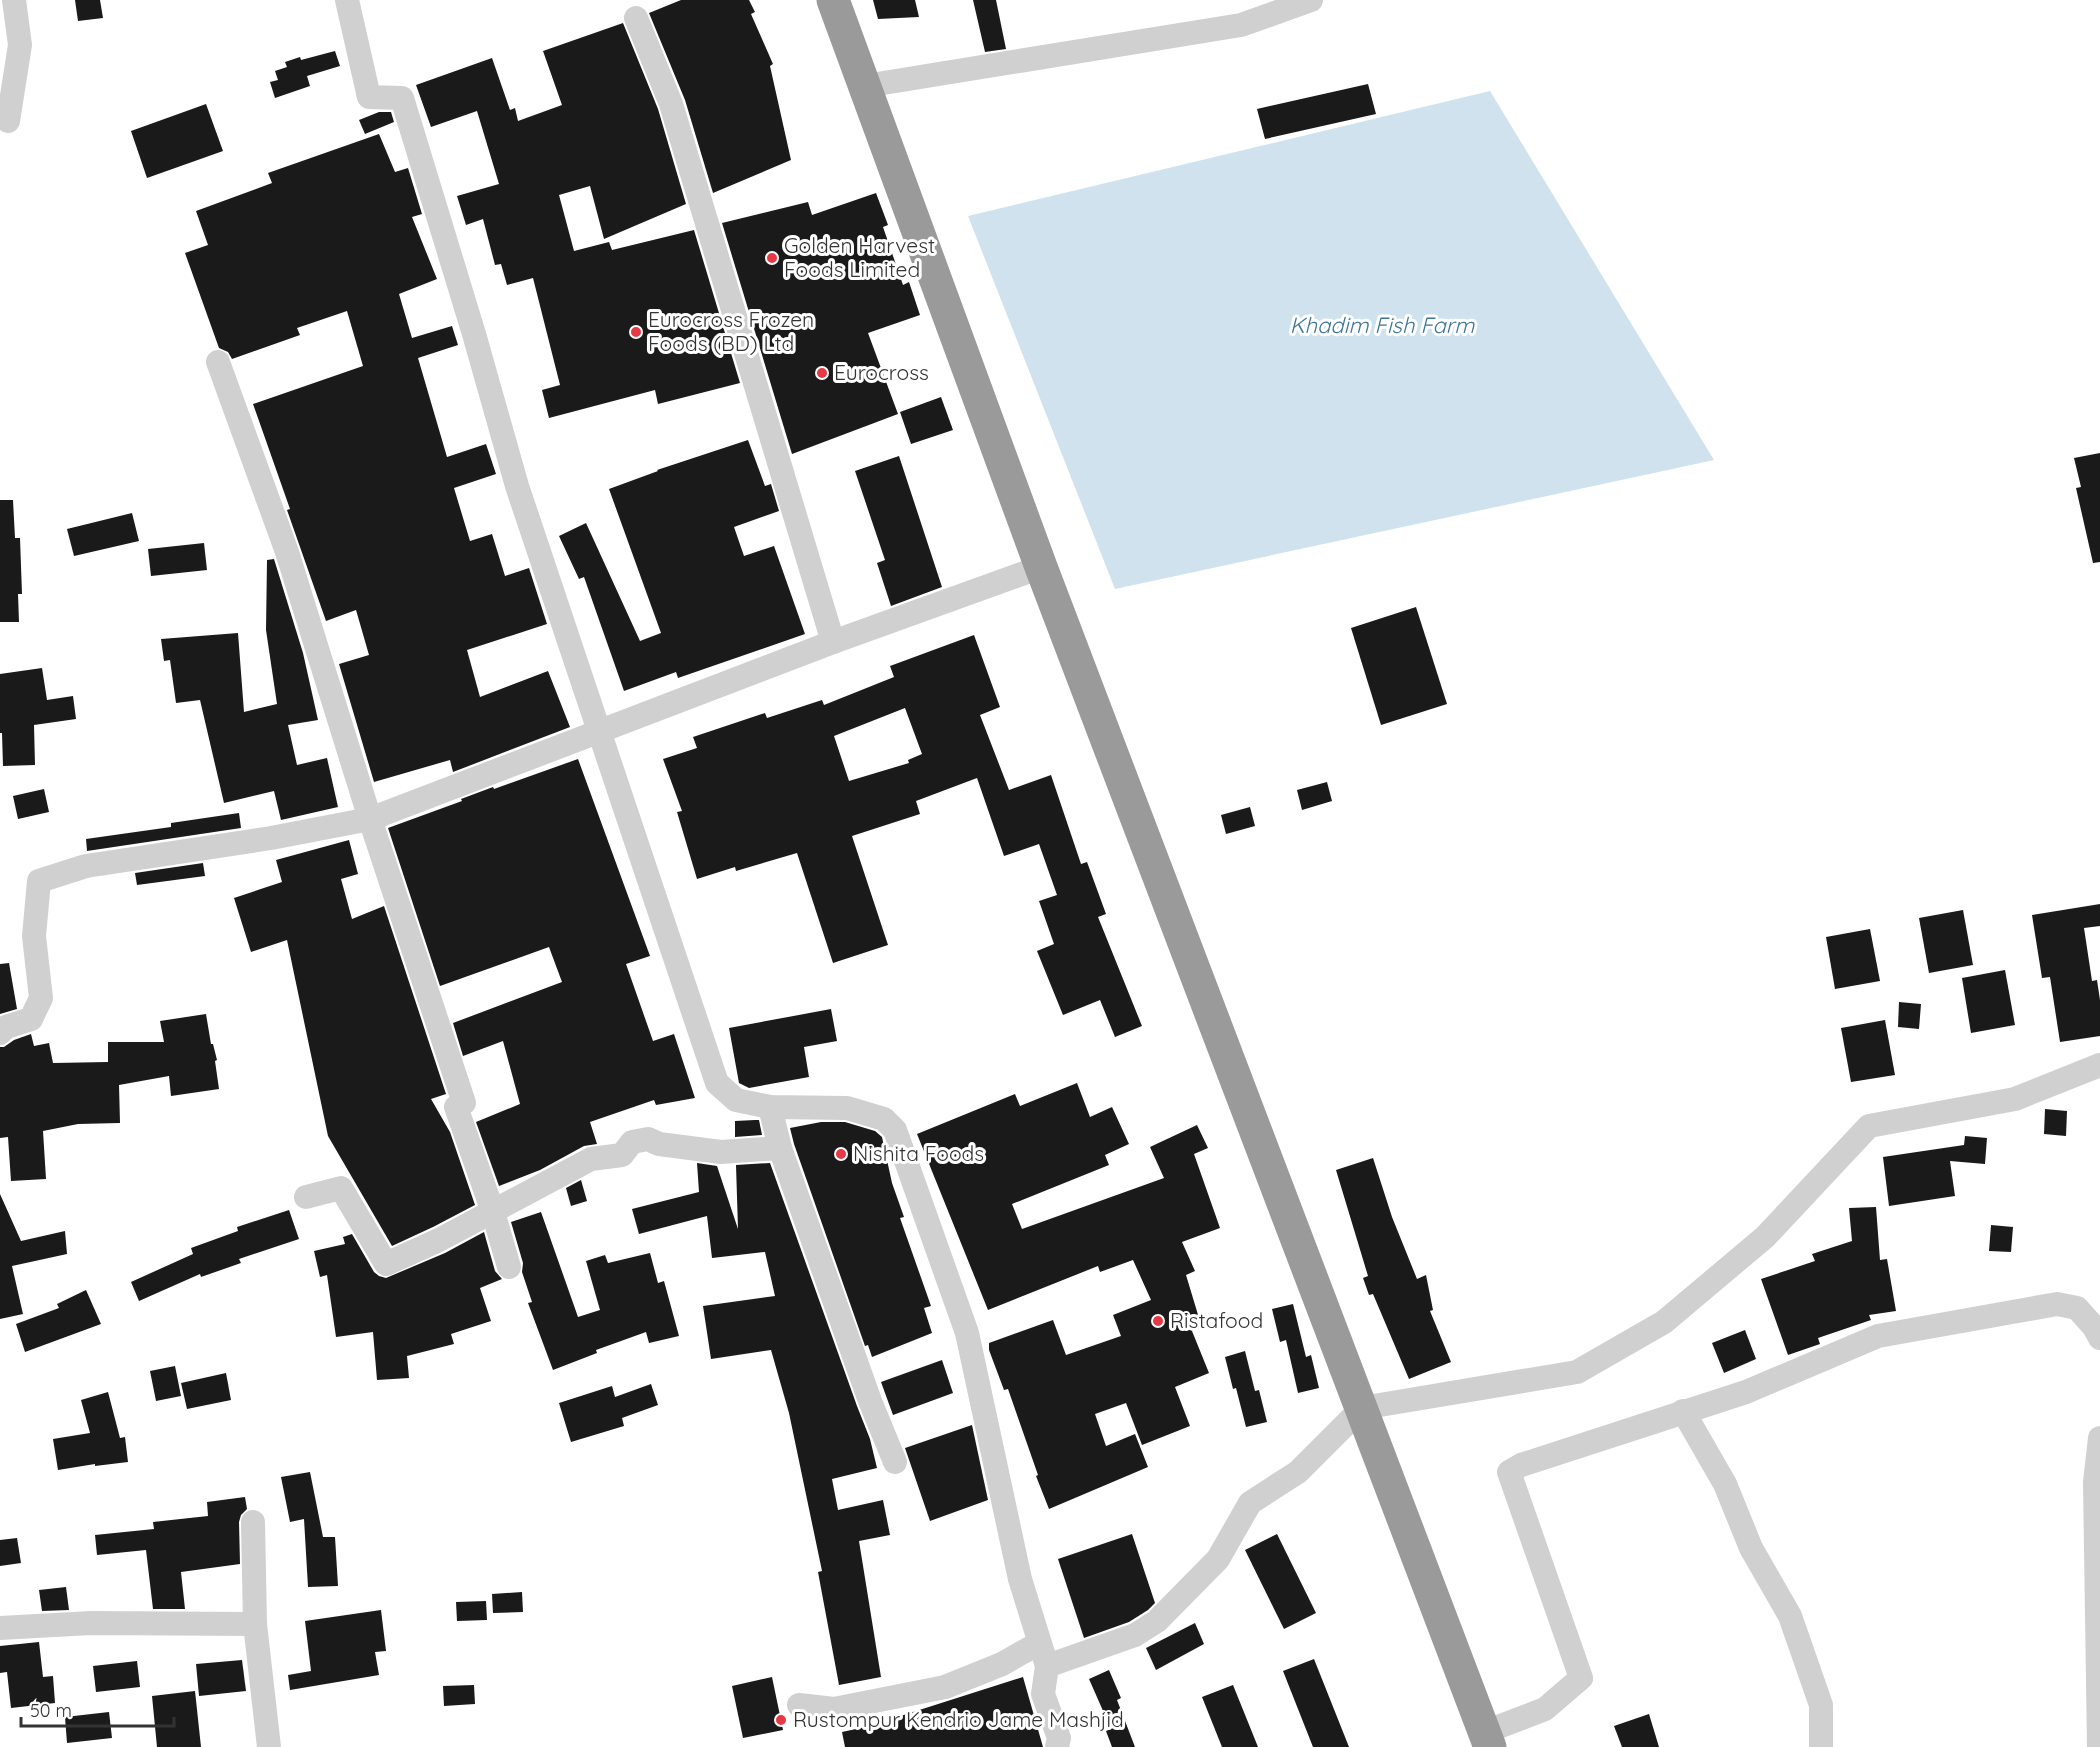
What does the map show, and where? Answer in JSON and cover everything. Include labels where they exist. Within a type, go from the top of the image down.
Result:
[{"type":"highway","points":[[833,0],[1041,567],[1488,1740]]},
{"type":"street","points":[[8,121],[20,45],[14,0]]},
{"type":"street","points":[[347,0],[369,97],[402,98],[474,334],[516,486],[717,1083],[736,1100],[770,1107],[847,1108],[884,1119],[895,1130],[967,1333],[1020,1579],[1047,1666],[1043,1694],[1059,1738],[1057,1747]]},
{"type":"street","points":[[865,86],[1241,25],[1311,0]]},
{"type":"street","points":[[636,18],[671,104],[833,642]]},
{"type":"street","points":[[218,362],[287,552],[370,819],[464,1103],[456,1107],[493,1212],[509,1267]]},
{"type":"street","points":[[0,1033],[6,1028],[31,1020],[41,998],[34,936],[39,881],[86,866],[271,838],[370,819],[833,642],[1041,567]]},
{"type":"street","points":[[1047,1666],[1135,1635],[1156,1620],[1218,1559],[1250,1503],[1299,1472],[1362,1408],[1577,1372],[1664,1322],[1681,1308],[1765,1237],[1869,1126],[2015,1099],[2100,1065]]},
{"type":"street","points":[[770,1107],[780,1148],[866,1390],[895,1462]]},
{"type":"street","points":[[306,1197],[341,1188],[386,1264],[493,1212],[591,1159],[622,1155],[632,1142],[648,1139],[659,1144],[721,1152],[780,1148]]},
{"type":"street","points":[[1488,1740],[1545,1709],[1581,1678],[1509,1472],[1521,1465],[1746,1392],[1878,1336],[2057,1304],[2077,1308],[2097,1332],[2100,1360]]},
{"type":"street","points":[[1683,1411],[1725,1484],[1751,1548],[1790,1616],[1821,1705],[1821,1747]]},
{"type":"street","points":[[2099,1747],[2096,1482],[2100,1438]]},
{"type":"street","points":[[253,1522],[255,1624],[269,1747]]},
{"type":"street","points":[[0,1628],[91,1623],[255,1624]]},
{"type":"street","points":[[799,1705],[834,1709],[945,1687],[1002,1664],[1039,1643]]},
{"type":"water","name":"Khadim Fish Farm","points":[[1490,91],[1714,460],[1115,589],[968,216]]},
{"type":"building","points":[[75,0],[100,0],[103,18],[78,21]]},
{"type":"building","points":[[681,0],[749,0],[755,12],[751,14],[773,64],[770,66],[791,160],[713,193],[685,100],[649,13]]},
{"type":"building","points":[[873,0],[915,0],[919,17],[878,19]]},
{"type":"building","points":[[973,0],[996,0],[1006,49],[985,52]]},
{"type":"building","points":[[623,23],[658,109],[686,204],[604,239],[590,186],[559,195],[574,251],[609,242],[612,250],[694,230],[740,383],[658,404],[655,390],[549,418],[542,390],[560,385],[533,278],[507,285],[501,264],[495,265],[483,219],[466,225],[457,196],[499,184],[477,111],[431,127],[416,85],[492,58],[510,110],[515,108],[518,121],[562,105],[543,51]]},
{"type":"building","points":[[335,51],[340,66],[307,76],[310,86],[275,98],[270,82],[278,80],[275,71],[287,67],[285,62]]},
{"type":"building","points":[[1368,84],[1376,114],[1265,139],[1257,109]]},
{"type":"building","points":[[206,104],[223,151],[147,178],[131,131]]},
{"type":"building","points":[[379,112],[391,112],[394,122],[365,134],[359,120]]},
{"type":"building","points":[[379,134],[395,172],[408,168],[422,214],[412,217],[437,279],[399,294],[412,338],[452,326],[458,345],[418,358],[447,457],[486,444],[496,474],[454,488],[470,541],[492,534],[505,576],[529,568],[547,624],[467,650],[480,697],[548,671],[570,727],[453,772],[450,760],[374,782],[339,664],[369,655],[356,610],[326,621],[253,404],[363,366],[347,311],[297,328],[300,335],[232,359],[228,352],[219,348],[185,253],[208,245],[196,211],[272,183],[268,173]]},
{"type":"building","points":[[876,193],[888,225],[883,227],[903,285],[909,282],[920,315],[868,333],[898,414],[792,454],[722,223],[808,202],[812,215]]},
{"type":"building","points":[[941,397],[953,430],[911,444],[900,412]]},
{"type":"building","points":[[748,440],[765,486],[771,484],[779,511],[734,527],[744,556],[774,546],[805,634],[678,678],[676,672],[624,691],[584,577],[579,579],[559,536],[586,523],[640,641],[661,633],[609,489],[657,470]]},
{"type":"building","points":[[2100,453],[2100,562],[2093,563],[2076,488],[2081,487],[2074,458]]},
{"type":"building","points":[[899,456],[942,587],[891,606],[877,563],[885,560],[855,471]]},
{"type":"building","points":[[0,500],[13,500],[15,538],[20,538],[22,594],[18,594],[19,622],[0,622]]},
{"type":"building","points":[[132,513],[139,541],[74,556],[67,529]]},
{"type":"building","points":[[204,543],[207,570],[151,576],[148,549]]},
{"type":"building","points":[[274,559],[303,653],[318,720],[288,725],[297,765],[327,758],[338,807],[281,820],[274,791],[224,803],[200,700],[176,703],[170,660],[164,661],[161,639],[238,633],[244,712],[277,704],[266,630],[267,560]]},
{"type":"building","points":[[1416,607],[1447,704],[1381,725],[1351,628]]},
{"type":"building","points":[[974,635],[1000,707],[980,715],[1009,790],[1051,775],[1081,864],[1087,862],[1106,914],[1098,917],[1142,1026],[1115,1037],[1100,1000],[1063,1015],[1037,951],[1054,944],[1039,901],[1057,895],[1039,844],[1004,856],[977,778],[916,801],[920,814],[852,836],[888,945],[833,963],[797,853],[736,871],[735,867],[697,879],[677,812],[682,811],[663,759],[697,748],[693,737],[765,713],[767,718],[822,700],[824,705],[894,677],[890,666]],"holes":[[[905,708],[922,754],[908,760],[909,763],[849,781],[834,736]]]},
{"type":"building","points":[[42,668],[47,700],[73,696],[76,719],[34,725],[35,765],[3,766],[2,733],[0,733],[0,674]]},
{"type":"building","points":[[578,759],[650,956],[626,964],[653,1041],[674,1034],[695,1098],[656,1105],[654,1100],[590,1122],[597,1144],[584,1146],[540,1170],[499,1186],[476,1122],[520,1104],[503,1041],[463,1056],[453,1023],[562,982],[549,947],[440,986],[388,828],[493,787],[494,789]]},
{"type":"building","points":[[1327,782],[1332,801],[1302,810],[1297,790]]},
{"type":"building","points":[[44,789],[49,812],[18,819],[13,796]]},
{"type":"building","points":[[1250,807],[1255,826],[1226,834],[1221,815]]},
{"type":"building","points":[[239,813],[241,828],[87,851],[86,839],[171,827],[171,823]]},
{"type":"building","points":[[349,840],[358,874],[341,879],[352,919],[384,906],[446,1094],[431,1099],[450,1132],[475,1205],[392,1246],[328,1136],[287,940],[251,952],[234,898],[282,882],[276,860]]},
{"type":"building","points":[[203,863],[205,876],[137,885],[135,873]]},
{"type":"building","points":[[2100,904],[2100,926],[2084,928],[2092,981],[2097,980],[2100,1000],[2100,1036],[2060,1042],[2050,977],[2042,978],[2032,915]]},
{"type":"building","points":[[1963,910],[1973,965],[1929,973],[1919,918]]},
{"type":"building","points":[[1870,929],[1880,981],[1835,989],[1826,937]]},
{"type":"building","points":[[9,963],[17,1009],[0,1014],[0,964]]},
{"type":"building","points":[[2005,970],[2015,1025],[1971,1033],[1962,978]]},
{"type":"building","points":[[1899,1002],[1921,1004],[1919,1029],[1898,1027]]},
{"type":"building","points":[[831,1009],[837,1041],[804,1047],[809,1077],[749,1088],[739,1083],[729,1028]]},
{"type":"building","points":[[206,1014],[211,1044],[213,1044],[217,1060],[215,1061],[219,1089],[171,1096],[169,1076],[119,1085],[120,1123],[78,1124],[43,1131],[46,1179],[11,1181],[8,1137],[0,1138],[0,1047],[31,1034],[34,1046],[49,1043],[53,1063],[108,1062],[108,1042],[164,1042],[160,1021]]},
{"type":"building","points":[[1885,1020],[1895,1075],[1851,1082],[1841,1028]]},
{"type":"building","points":[[1077,1083],[1090,1117],[1112,1107],[1129,1144],[1105,1155],[1109,1165],[1012,1204],[1022,1229],[1164,1178],[1150,1147],[1197,1125],[1208,1148],[1194,1154],[1220,1228],[1182,1242],[1195,1271],[1186,1275],[1202,1328],[1192,1331],[1209,1373],[1175,1387],[1190,1426],[1142,1445],[1126,1403],[1095,1414],[1106,1446],[1135,1434],[1148,1467],[1049,1509],[1008,1389],[1004,1390],[989,1350],[989,1343],[1053,1320],[1066,1355],[1121,1336],[1113,1315],[1151,1300],[1133,1260],[1100,1272],[1098,1266],[988,1310],[917,1134],[1015,1094],[1020,1106]]},
{"type":"building","points":[[2045,1109],[2067,1111],[2066,1136],[2044,1134]]},
{"type":"building","points":[[759,1120],[762,1135],[735,1137],[735,1121]]},
{"type":"building","points":[[821,1122],[845,1122],[875,1131],[882,1137],[892,1183],[904,1217],[900,1218],[931,1306],[924,1308],[932,1333],[872,1357],[868,1345],[865,1346],[790,1128]]},
{"type":"building","points":[[1965,1136],[1987,1138],[1985,1164],[1950,1161],[1955,1196],[1889,1206],[1883,1157],[1964,1145]]},
{"type":"building","points":[[1373,1158],[1392,1217],[1417,1279],[1426,1275],[1433,1310],[1430,1311],[1451,1362],[1409,1379],[1373,1294],[1369,1295],[1363,1278],[1368,1276],[1336,1170]]},
{"type":"building","points":[[697,1163],[717,1166],[738,1229],[736,1165],[770,1163],[870,1439],[877,1468],[832,1479],[838,1510],[883,1500],[890,1535],[859,1541],[881,1677],[839,1685],[818,1572],[822,1571],[789,1413],[771,1350],[711,1359],[703,1306],[775,1296],[765,1252],[712,1258],[707,1216],[639,1234],[632,1209],[699,1192]]},
{"type":"building","points":[[581,1180],[587,1201],[571,1206],[566,1188]]},
{"type":"building","points":[[0,1194],[21,1241],[65,1231],[67,1254],[12,1266],[23,1314],[0,1319]]},
{"type":"building","points":[[1876,1207],[1880,1260],[1887,1259],[1896,1311],[1869,1315],[1871,1320],[1818,1338],[1820,1344],[1788,1355],[1761,1279],[1815,1261],[1812,1254],[1852,1241],[1849,1208]]},
{"type":"building","points":[[289,1210],[299,1239],[239,1259],[241,1263],[201,1277],[200,1274],[139,1301],[131,1282],[193,1254],[191,1248],[238,1231],[237,1227]]},
{"type":"building","points":[[541,1212],[578,1317],[600,1310],[586,1261],[605,1255],[608,1263],[650,1253],[658,1283],[664,1281],[679,1336],[649,1343],[646,1332],[596,1350],[597,1353],[553,1370],[528,1303],[532,1302],[522,1272],[523,1263],[511,1222]]},
{"type":"building","points":[[1991,1225],[2013,1227],[2011,1252],[1989,1251]]},
{"type":"building","points":[[484,1232],[495,1271],[502,1279],[480,1288],[491,1321],[451,1334],[454,1344],[407,1356],[409,1378],[377,1380],[373,1332],[336,1337],[327,1275],[320,1277],[314,1251],[345,1244],[343,1237],[352,1234],[374,1272],[386,1278],[445,1253]]},
{"type":"building","points":[[86,1290],[101,1324],[25,1352],[16,1324],[59,1308],[57,1304]]},
{"type":"building","points":[[1293,1304],[1306,1357],[1311,1355],[1319,1388],[1298,1393],[1286,1340],[1280,1342],[1272,1309]]},
{"type":"building","points":[[1745,1330],[1756,1359],[1724,1373],[1712,1343]]},
{"type":"building","points":[[1245,1351],[1255,1391],[1259,1390],[1267,1422],[1246,1427],[1225,1357]]},
{"type":"building","points":[[942,1360],[953,1393],[893,1415],[881,1382]]},
{"type":"building","points":[[175,1366],[181,1396],[156,1401],[150,1371]]},
{"type":"building","points":[[226,1373],[231,1400],[187,1409],[181,1383]]},
{"type":"building","points":[[651,1384],[658,1405],[622,1418],[624,1426],[571,1442],[559,1403],[612,1386],[615,1397]]},
{"type":"building","points":[[108,1392],[120,1438],[125,1437],[128,1462],[58,1470],[53,1439],[90,1433],[81,1400]]},
{"type":"building","points":[[972,1425],[988,1500],[930,1521],[905,1448]]},
{"type":"building","points":[[310,1472],[323,1537],[335,1537],[338,1586],[308,1587],[304,1519],[290,1522],[281,1477]]},
{"type":"building","points":[[245,1497],[247,1509],[241,1515],[239,1522],[240,1564],[181,1572],[185,1609],[153,1609],[146,1550],[97,1555],[95,1535],[154,1529],[153,1522],[208,1516],[207,1502]]},
{"type":"building","points":[[1132,1534],[1155,1603],[1129,1622],[1084,1638],[1058,1559]]},
{"type":"building","points":[[1277,1534],[1316,1613],[1284,1629],[1245,1550]]},
{"type":"building","points":[[17,1538],[21,1563],[0,1566],[0,1540]]},
{"type":"building","points":[[66,1587],[69,1610],[42,1611],[39,1590]]},
{"type":"building","points":[[522,1592],[523,1612],[493,1613],[492,1594]]},
{"type":"building","points":[[486,1601],[487,1620],[457,1621],[456,1602]]},
{"type":"building","points":[[381,1610],[386,1651],[375,1652],[379,1675],[290,1690],[288,1675],[311,1671],[305,1621]]},
{"type":"building","points":[[1195,1623],[1204,1644],[1156,1670],[1146,1648]]},
{"type":"building","points":[[39,1642],[43,1677],[53,1676],[55,1703],[11,1708],[7,1672],[0,1673],[0,1646]]},
{"type":"building","points":[[1314,1659],[1349,1747],[1313,1747],[1283,1671]]},
{"type":"building","points":[[242,1660],[246,1691],[199,1696],[196,1664]]},
{"type":"building","points":[[137,1661],[140,1687],[96,1692],[93,1666]]},
{"type":"building","points":[[1109,1670],[1121,1698],[1117,1700],[1135,1747],[1112,1747],[1106,1731],[1111,1729],[1089,1679]]},
{"type":"building","points":[[772,1677],[783,1730],[743,1738],[732,1686]]},
{"type":"building","points":[[1023,1677],[1043,1747],[845,1747],[842,1732],[888,1722],[888,1720]]},
{"type":"building","points":[[474,1685],[475,1704],[444,1706],[443,1686]]},
{"type":"building","points":[[1233,1685],[1258,1747],[1222,1747],[1202,1697]]},
{"type":"building","points":[[195,1691],[201,1747],[157,1747],[152,1696]]},
{"type":"building","points":[[109,1712],[112,1738],[67,1743],[65,1717]]},
{"type":"building","points":[[1649,1714],[1659,1747],[1622,1747],[1614,1726]]},
{"type":"place","name":"Golden Harvest Foods Limited","points":[[772,258]]},
{"type":"place","name":"Eurocross Frozen Foods (BD) Ltd","points":[[636,332]]},
{"type":"place","name":"Eurocross","points":[[822,373]]},
{"type":"place","name":"Nishita Foods","points":[[841,1154]]},
{"type":"place","name":"Ristafood","points":[[1158,1321]]},
{"type":"place","name":"Rustompur Kendrio Jame Mashjid","points":[[781,1720]]}]
